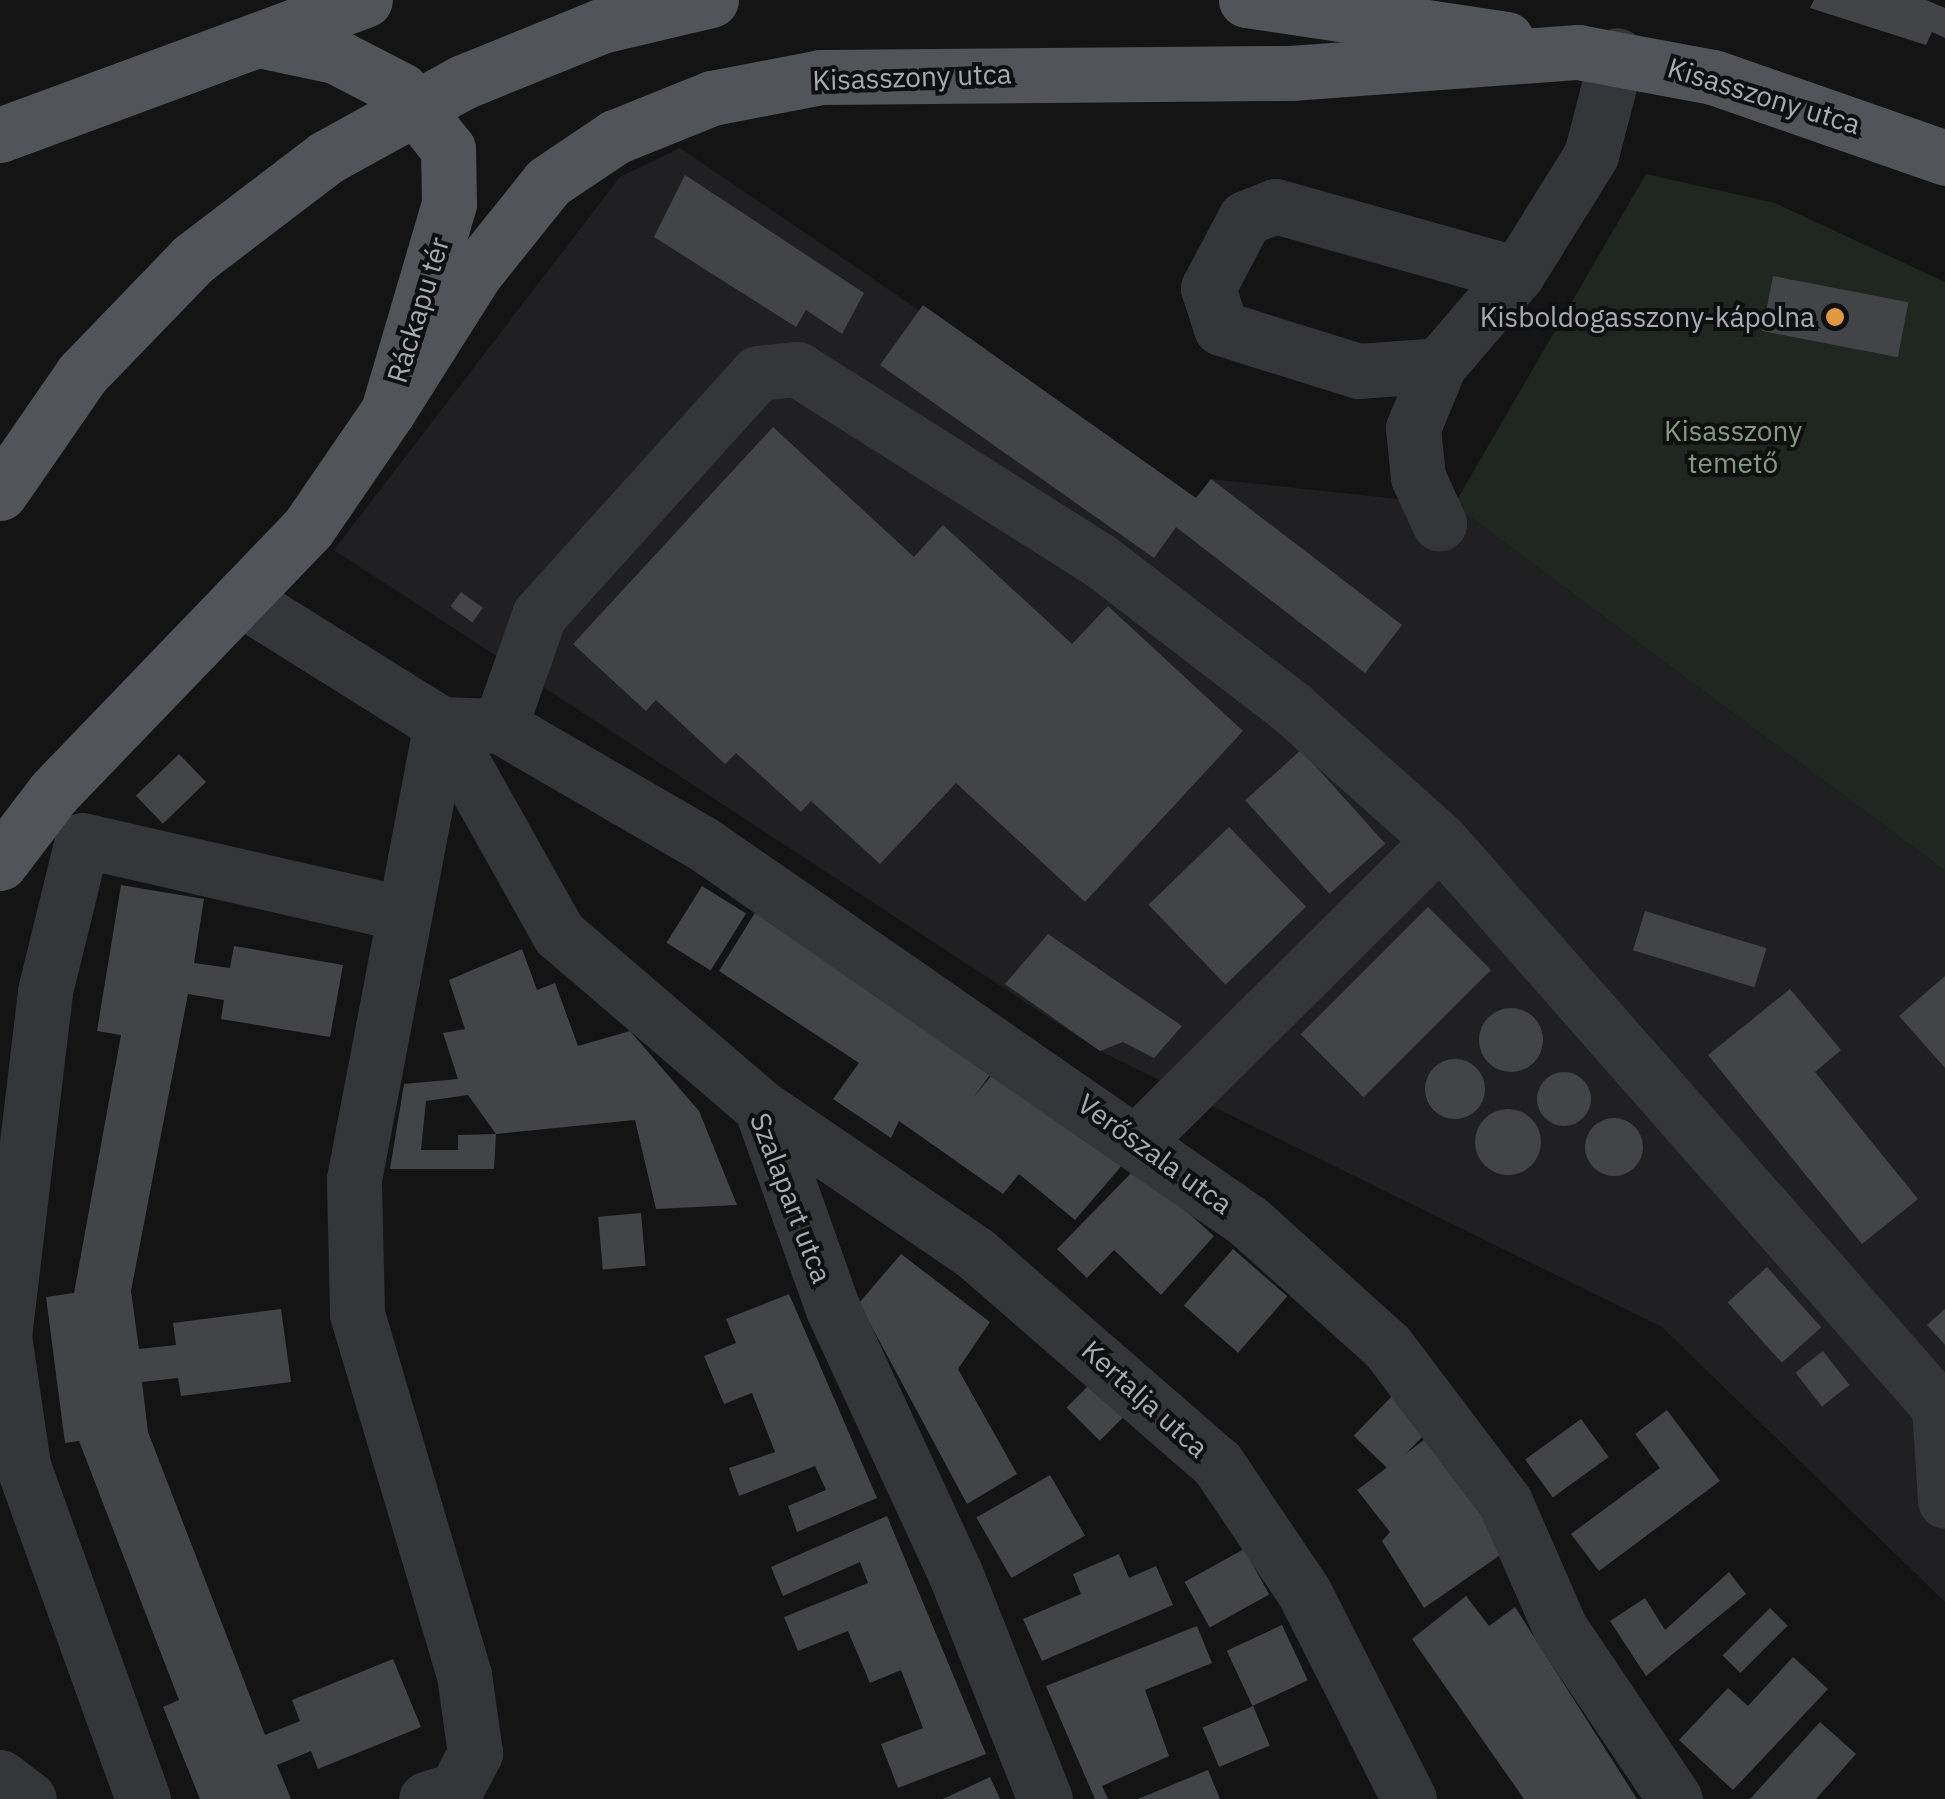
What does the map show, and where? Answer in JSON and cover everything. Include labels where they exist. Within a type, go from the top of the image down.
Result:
[{"type":"main road","points":[[0,135],[365,0]]},
{"type":"main road","points":[[0,493],[82,374],[181,272],[328,157],[463,82],[601,26],[711,0]]},
{"type":"main road","points":[[1246,0],[1362,12],[1598,54]]},
{"type":"main road","name":"Kisasszony utca","points":[[1449,0],[1598,54],[1822,109],[1945,158]]},
{"type":"main road","name":"Ráckapu tér","points":[[0,863],[54,792],[244,602],[388,411],[449,204],[448,149],[401,90],[335,56],[260,40]]},
{"type":"main road","name":"Kisasszony utca","points":[[388,411],[476,272],[548,182],[615,137],[712,98],[822,77],[1291,72],[1598,54]]},
{"type":"main road","points":[[0,801],[54,792]]},
{"type":"street","points":[[1439,523],[1418,477],[1413,428],[1439,365],[1517,274],[1591,155],[1598,54]]},
{"type":"street","points":[[1439,365],[1358,371],[1221,328],[1208,288],[1246,218],[1275,206],[1517,274]]},
{"type":"street","points":[[500,726],[539,615],[758,373],[797,369],[1098,559],[1292,708],[1440,840],[1939,1407],[1945,1501]]},
{"type":"street","name":"Szalapart utca","points":[[244,602],[442,724],[559,934],[760,1107],[833,1310],[955,1573],[1044,1799]]},
{"type":"street","points":[[426,1799],[456,1790],[475,1754],[464,1675],[357,1314],[354,1179],[442,724]]},
{"type":"street","name":"Verőszala utca","points":[[442,724],[500,726],[702,844],[1139,1138],[1387,1346],[1505,1502],[1560,1628],[1674,1799]]},
{"type":"street","points":[[143,1799],[23,1464],[4,1336],[44,992],[82,840],[404,914]]},
{"type":"street","points":[[1139,1138],[1440,840]]},
{"type":"street","name":"Kertalja utca","points":[[760,1107],[975,1254],[1217,1463],[1304,1592],[1409,1799]]},
{"type":"street","points":[[0,1777],[29,1799]]},
{"type":"shaded area","points":[[680,148],[1196,498],[1211,479],[1454,505],[1945,871],[1945,1602],[1662,1327],[1100,1051],[334,550],[620,177]]},
{"type":"green space","name":"Kisasszony temető","points":[[1646,174],[1775,203],[1945,282],[1945,871],[1454,505]]},
{"type":"building","points":[[1814,0],[1926,0],[1945,8],[1945,38],[1932,32],[1926,45],[1810,8]]},
{"type":"building","points":[[685,175],[864,293],[842,334],[806,310],[796,327],[654,237]]},
{"type":"building","name":"Kisboldogasszony-kápolna","points":[[1773,276],[1908,302],[1898,357],[1762,331]]},
{"type":"building","points":[[923,305],[1196,498],[1211,479],[1402,625],[1365,673],[1176,527],[1154,558],[880,365]]},
{"type":"building","points":[[773,427],[914,557],[943,525],[1072,644],[1108,606],[1243,731],[1085,902],[956,783],[880,864],[811,801],[801,812],[736,753],[725,764],[656,700],[646,711],[573,644]]},
{"type":"building","points":[[461,592],[483,608],[472,622],[450,607]]},
{"type":"building","points":[[1301,750],[1385,844],[1330,894],[1245,800]]},
{"type":"building","points":[[179,754],[206,782],[163,824],[136,796]]},
{"type":"building","points":[[1229,827],[1306,907],[1226,985],[1148,905]]},
{"type":"building","points":[[121,885],[204,899],[194,963],[230,968],[234,946],[343,965],[330,1037],[221,1019],[224,1000],[188,994],[131,1291],[139,1349],[176,1345],[173,1323],[281,1309],[291,1382],[181,1396],[178,1378],[142,1382],[148,1432],[265,1735],[300,1721],[292,1700],[393,1659],[421,1727],[318,1769],[311,1751],[277,1765],[291,1799],[200,1799],[163,1707],[179,1700],[79,1441],[65,1443],[46,1297],[74,1293],[121,1035],[97,1031]]},
{"type":"building","points":[[702,886],[746,914],[711,970],[666,943]]},
{"type":"building","points":[[1428,907],[1491,970],[1364,1097],[1301,1034]]},
{"type":"building","points":[[756,911],[995,1068],[973,1098],[1000,1065],[1124,1163],[1075,1220],[1019,1174],[1003,1194],[899,1121],[891,1138],[833,1099],[859,1063],[719,971]]},
{"type":"building","points":[[1645,911],[1766,948],[1754,987],[1633,950]]},
{"type":"building","points":[[1048,934],[1182,1026],[1154,1058],[1123,1042],[1100,1051],[1005,984]]},
{"type":"building","points":[[522,949],[537,990],[555,983],[578,1046],[630,1031],[699,1111],[737,1205],[656,1209],[635,1120],[496,1134],[494,1169],[390,1169],[404,1084],[458,1079],[443,1033],[465,1029],[449,980]],"holes":[[[468,1095],[496,1134],[458,1135],[458,1150],[421,1150],[426,1101]]]},
{"type":"building","points":[[1945,976],[1945,1068],[1899,1016]]},
{"type":"building","points":[[1790,989],[1841,1050],[1815,1072],[1918,1199],[1862,1244],[1708,1055]]},
{"type":"building","points":[[1511,1008],[1533,1018],[1543,1040],[1533,1062],[1511,1072],[1489,1062],[1479,1040],[1489,1018]]},
{"type":"building","points":[[1455,1059],[1476,1068],[1485,1089],[1476,1110],[1455,1119],[1434,1110],[1425,1089],[1434,1068]]},
{"type":"building","points":[[1564,1072],[1583,1080],[1591,1099],[1583,1118],[1564,1126],[1545,1118],[1537,1099],[1545,1080]]},
{"type":"building","points":[[1508,1109],[1532,1118],[1541,1142],[1532,1166],[1508,1175],[1484,1166],[1475,1142],[1484,1118]]},
{"type":"building","points":[[1614,1118],[1635,1126],[1643,1147],[1635,1168],[1614,1176],[1593,1168],[1585,1147],[1593,1126]]},
{"type":"building","points":[[1137,1167],[1214,1236],[1161,1295],[1114,1250],[1087,1278],[1057,1249]]},
{"type":"building","points":[[641,1213],[646,1266],[603,1270],[598,1217]]},
{"type":"building","points":[[1233,1249],[1287,1296],[1238,1353],[1184,1306]]},
{"type":"building","points":[[901,1254],[990,1322],[958,1369],[1017,1474],[967,1504],[859,1303]]},
{"type":"building","points":[[1767,1267],[1821,1327],[1782,1363],[1728,1302]]},
{"type":"building","points":[[789,1294],[877,1498],[797,1532],[788,1506],[826,1490],[815,1466],[739,1496],[729,1468],[775,1452],[752,1393],[724,1404],[704,1356],[736,1343],[726,1319]]},
{"type":"building","points":[[1945,1309],[1945,1345],[1927,1325]]},
{"type":"building","points":[[1823,1351],[1849,1385],[1822,1406],[1795,1373]]},
{"type":"building","points":[[1097,1377],[1130,1410],[1100,1441],[1067,1407]]},
{"type":"building","points":[[1394,1394],[1430,1429],[1390,1470],[1354,1436]]},
{"type":"building","points":[[1667,1410],[1720,1481],[1599,1571],[1571,1534],[1660,1468],[1635,1434]]},
{"type":"building","points":[[1581,1419],[1609,1457],[1553,1498],[1525,1460]]},
{"type":"building","points":[[1432,1434],[1509,1549],[1424,1608],[1382,1541],[1390,1532],[1357,1490]]},
{"type":"building","points":[[1050,1475],[1085,1536],[1011,1578],[976,1518]]},
{"type":"building","points":[[887,1516],[986,1754],[898,1788],[881,1744],[923,1728],[901,1670],[870,1683],[848,1631],[798,1651],[784,1617],[868,1583],[860,1562],[783,1596],[771,1567]]},
{"type":"building","points":[[1244,1549],[1269,1594],[1210,1627],[1185,1582]]},
{"type":"building","points":[[1119,1554],[1129,1578],[1156,1566],[1173,1605],[1042,1661],[1023,1619],[1081,1594],[1073,1574]]},
{"type":"building","points":[[1729,1572],[1746,1594],[1646,1676],[1610,1621],[1645,1598],[1665,1630]]},
{"type":"building","points":[[1466,1596],[1489,1626],[1515,1607],[1637,1799],[1524,1799],[1412,1639]]},
{"type":"building","points":[[1770,1608],[1788,1626],[1740,1673],[1723,1655]]},
{"type":"building","points":[[1282,1625],[1308,1680],[1252,1706],[1227,1651]]},
{"type":"building","points":[[1197,1626],[1212,1663],[1145,1690],[1169,1756],[1102,1786],[1108,1799],[1095,1799],[1046,1686]]},
{"type":"building","points":[[1793,1657],[1828,1689],[1733,1790],[1679,1740],[1728,1688],[1748,1706]]},
{"type":"building","points":[[1253,1706],[1270,1746],[1219,1767],[1202,1727]]},
{"type":"building","points":[[1820,1722],[1856,1754],[1816,1799],[1750,1799]]},
{"type":"building","points":[[1208,1770],[1220,1799],[1138,1799]]},
{"type":"building","points":[[990,1777],[1000,1799],[943,1799]]},
{"type":"place","name":"Kisboldogasszony-kápolna","points":[[1835,317]]}]
